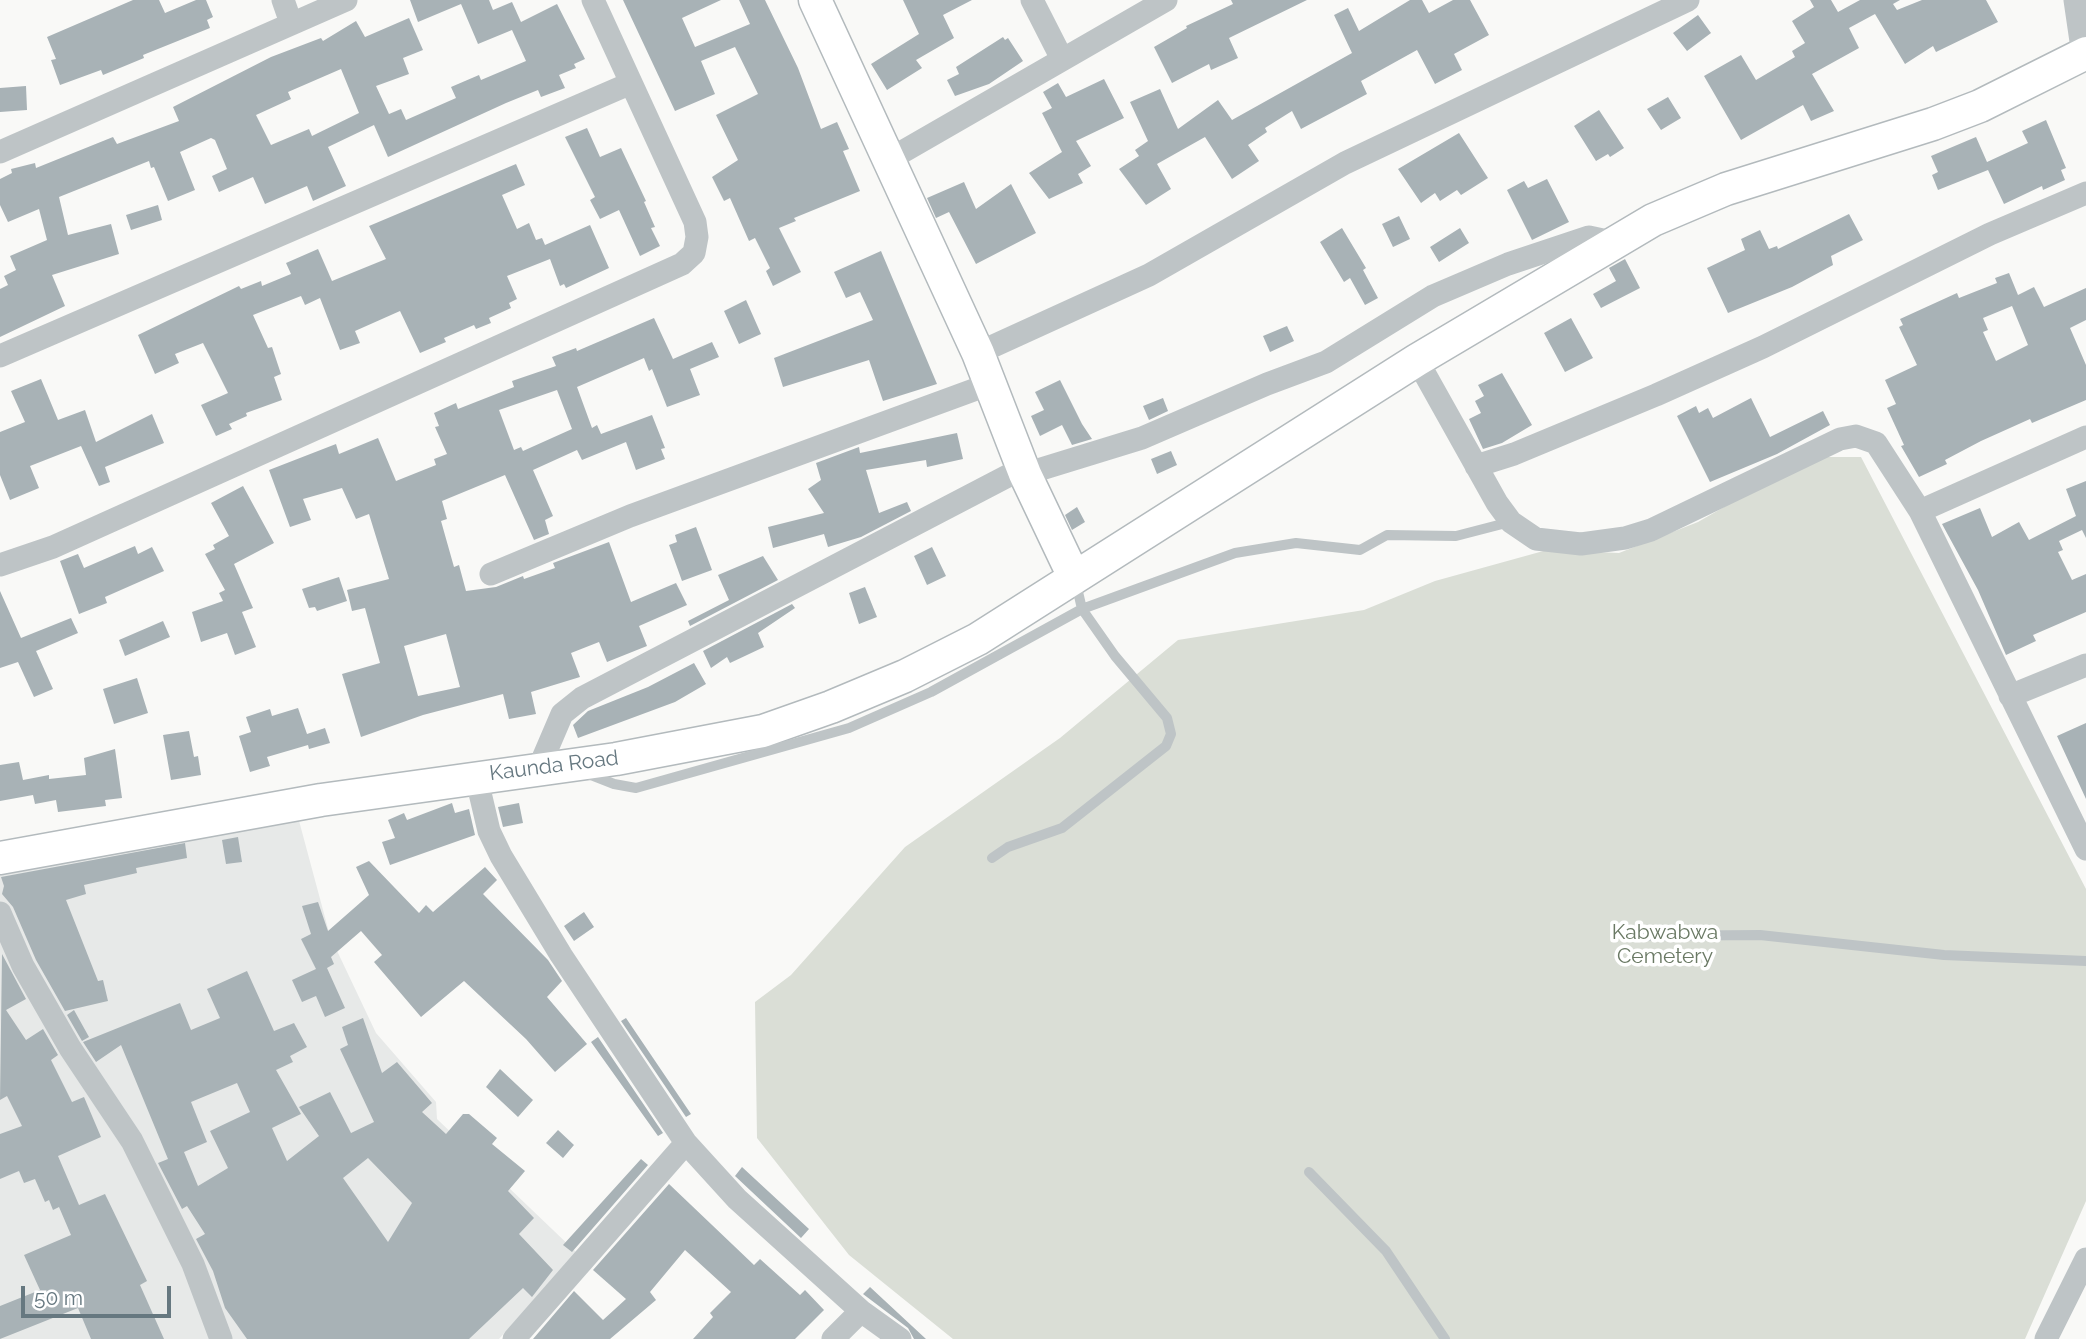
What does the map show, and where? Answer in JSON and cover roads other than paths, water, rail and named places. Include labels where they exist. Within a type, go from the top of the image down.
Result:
[{"type":"street","points":[[283,0],[291,23]]},
{"type":"street","points":[[0,152],[346,0]]},
{"type":"street","points":[[0,565],[53,547],[682,264],[694,253],[697,237],[695,222],[629,84],[593,0]]},
{"type":"street","points":[[815,0],[978,353],[1024,471],[1074,577]]},
{"type":"street","points":[[1032,0],[1062,59]]},
{"type":"street","points":[[890,159],[1166,0]]},
{"type":"street","points":[[978,353],[1149,275],[1345,163],[1688,0]]},
{"type":"street","points":[[2075,0],[2084,54]]},
{"type":"street","name":"Kaunda Road","points":[[0,858],[321,800],[476,776],[570,766],[763,731],[831,707],[905,676],[978,639],[1417,359],[1612,242],[1688,204],[1726,189],[1933,124],[1980,106],[2084,54]]},
{"type":"street","points":[[0,356],[629,84]]},
{"type":"street","points":[[1476,466],[1553,438],[1751,353],[1990,234],[2086,193]]},
{"type":"street","points":[[538,770],[562,714],[582,698],[1024,471],[1142,438],[1267,384],[1326,362],[1433,296],[1508,264],[1589,237],[1612,242]]},
{"type":"street","points":[[1417,359],[1476,466],[1511,522],[1535,539],[1565,544],[1601,543],[1625,538],[1651,530],[1840,439],[1856,436],[1876,443],[1920,511],[2086,849]]},
{"type":"street","points":[[491,574],[630,516],[990,384]]},
{"type":"street","points":[[1920,511],[2086,437]]},
{"type":"street","points":[[2010,696],[2086,665]]},
{"type":"street","points":[[476,776],[489,831],[501,856],[561,955],[687,1143],[717,1181],[861,1311],[900,1339]]},
{"type":"street","points":[[0,913],[23,966],[70,1048],[132,1141],[193,1264],[222,1339]]},
{"type":"street","points":[[514,1339],[687,1143]]},
{"type":"street","points":[[2046,1339],[2086,1259]]},
{"type":"street","points":[[833,1339],[861,1311]]},
{"type":"lane","points":[[570,766],[614,784],[636,788],[849,728],[931,692],[1082,609],[1235,552],[1268,545],[1296,543],[1360,550],[1387,535],[1456,536],[1511,522]]},
{"type":"lane","points":[[992,858],[1008,847],[1062,828],[1166,746],[1171,734],[1167,718],[1115,656],[1082,609],[1074,577]]},
{"type":"lane","points":[[1633,936],[1760,935],[1944,956],[2086,961]]},
{"type":"lane","points":[[1309,1172],[1386,1251],[1445,1339]]},
{"type":"park label","name":"Kabwabwa Cemetery","points":[[1665,945]]}]
